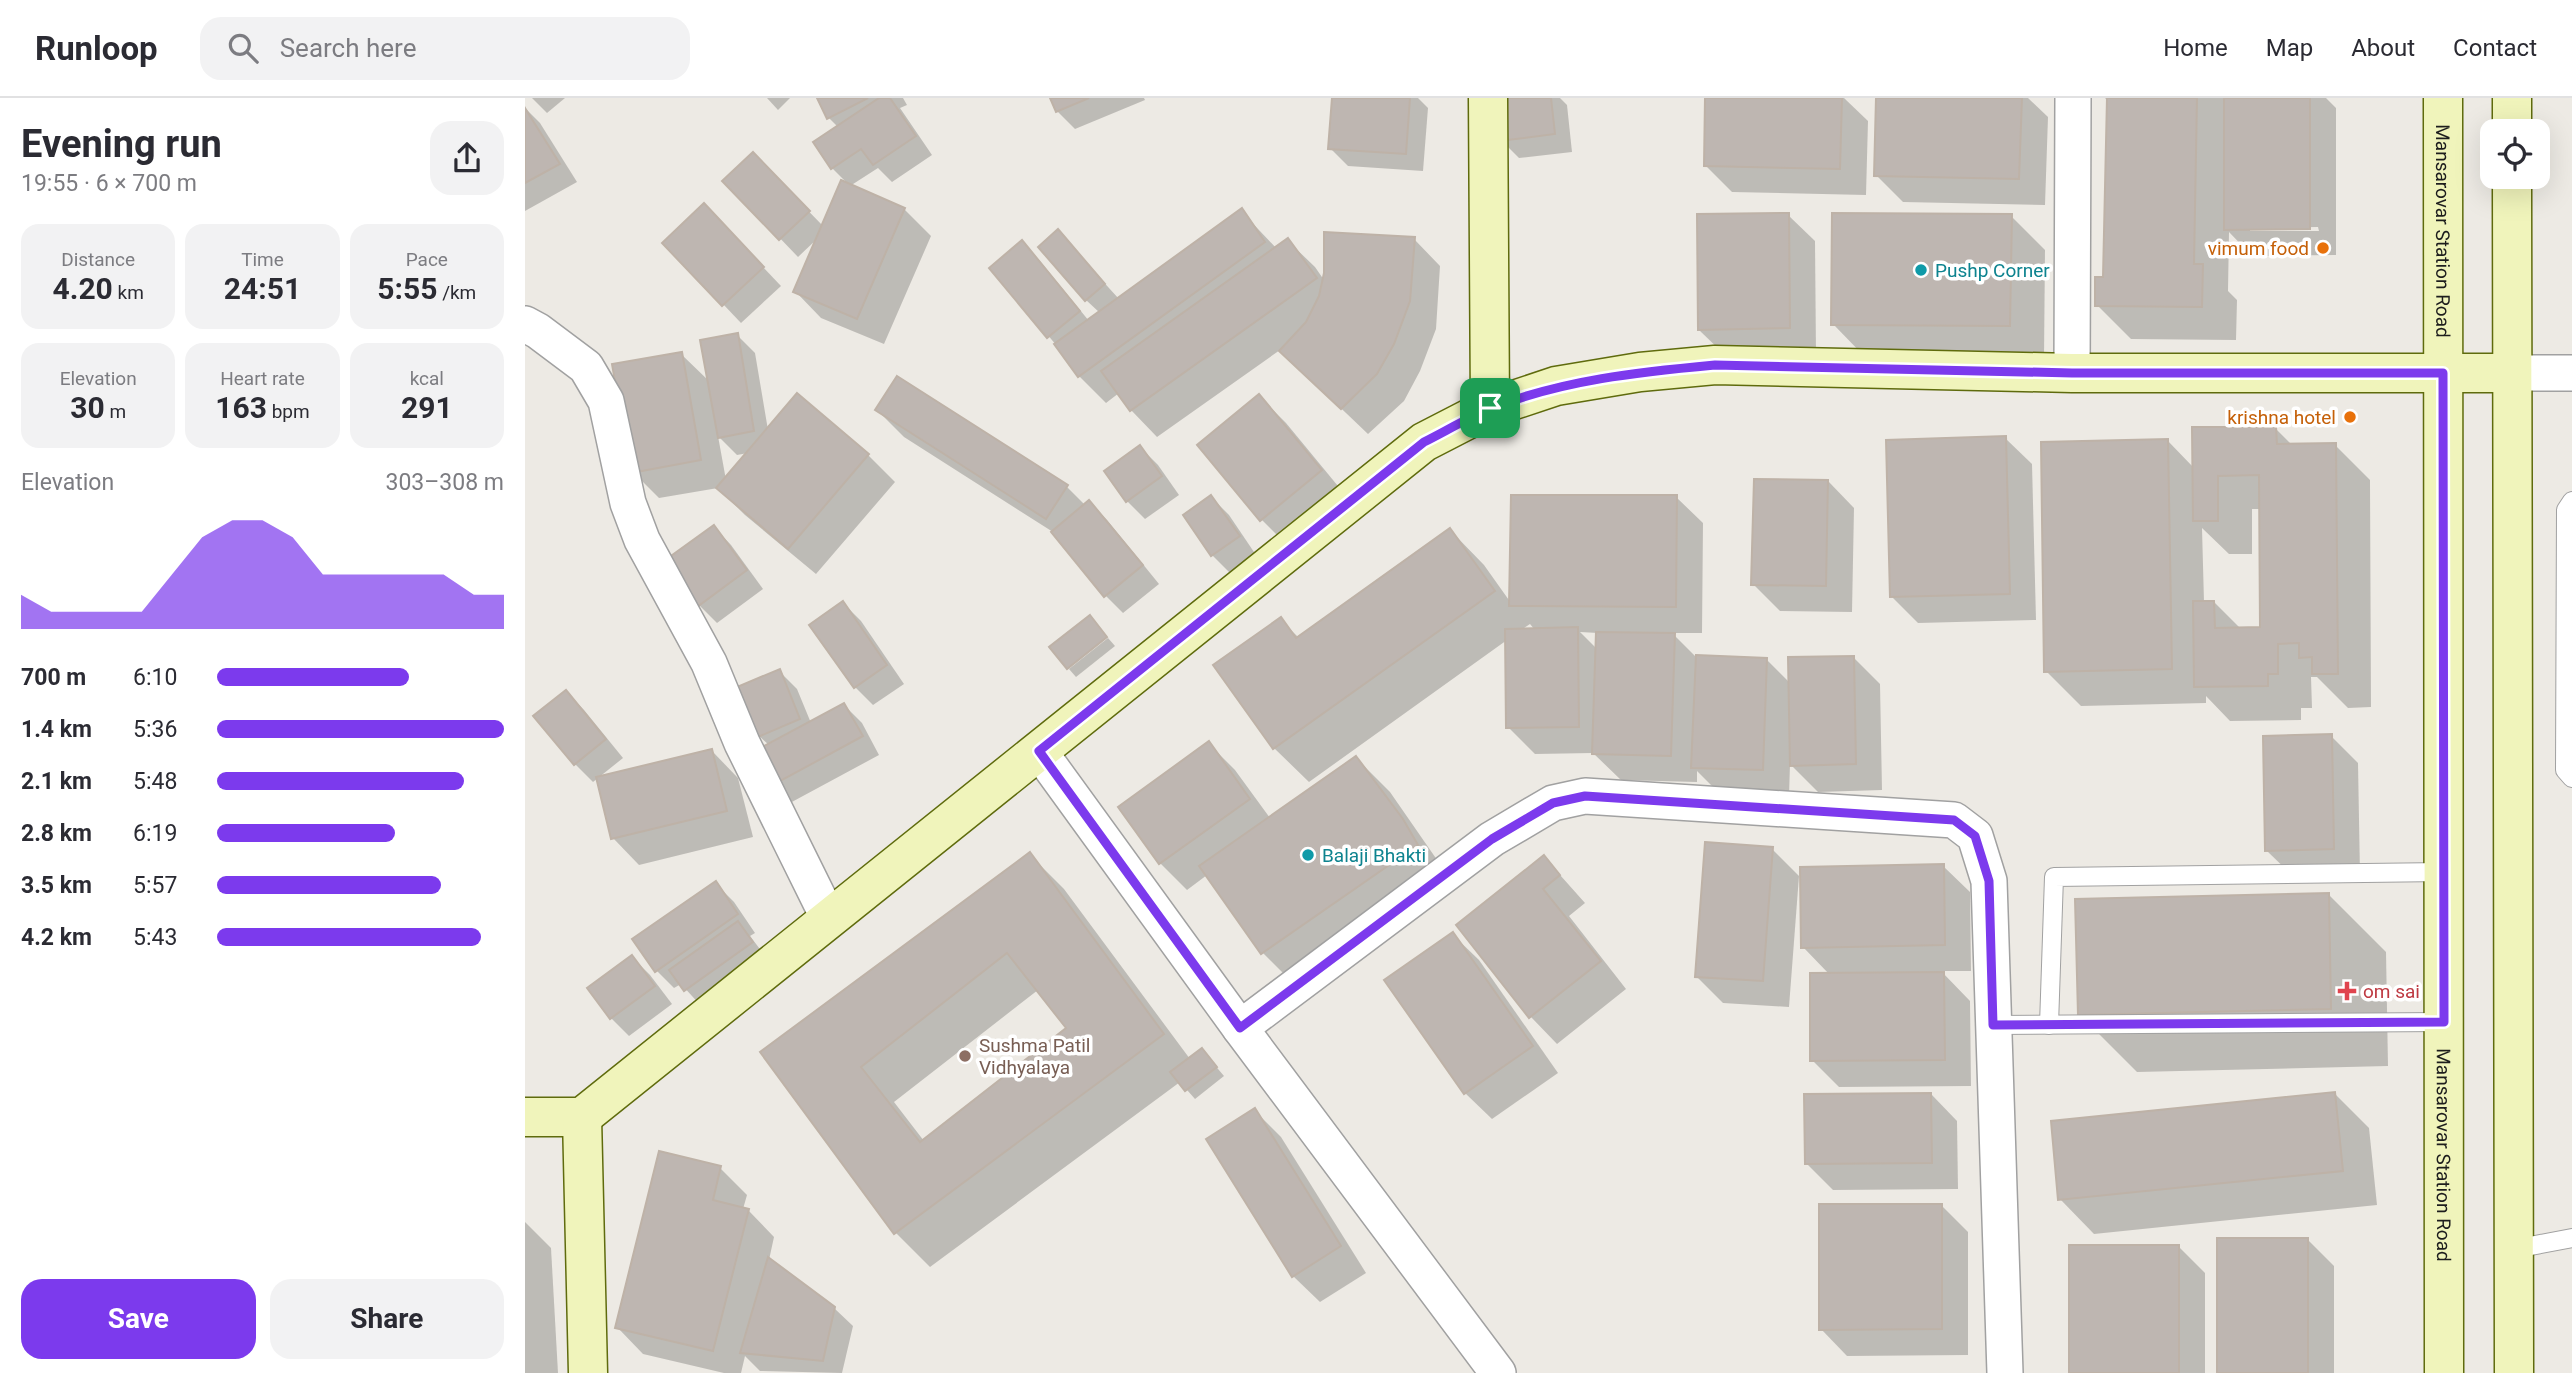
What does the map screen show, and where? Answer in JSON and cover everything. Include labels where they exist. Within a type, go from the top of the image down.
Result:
[{"type":"street","points":[[1487,98],[1490,408]]},
{"type":"street","points":[[2072,373],[2073,98]]},
{"type":"street","name":"Mansarovar Station Road","points":[[2443,98],[2444,1373]]},
{"type":"street","points":[[2512,98],[2512,119]]},
{"type":"street","points":[[2512,189],[2514,1373]]},
{"type":"street","points":[[525,324],[586,367],[606,401],[628,503],[642,540],[709,663],[742,743],[829,919]]},
{"type":"street","points":[[525,1117],[582,1117],[1424,442],[1490,408],[1556,386],[1640,372],[1715,365],[2072,373],[2572,373]]},
{"type":"street","points":[[1039,751],[1240,1028],[1498,1373]]},
{"type":"street","points":[[1240,1028],[1492,839],[1553,803],[1585,796],[1954,820],[1975,836],[1989,881],[2005,1373]]},
{"type":"street","points":[[582,1117],[588,1373]]},
{"type":"lane","points":[[2572,501],[2566,510],[2565,757],[2565,770],[2572,779]]},
{"type":"lane","points":[[2049,1025],[2054,877],[2444,872]]},
{"type":"lane","points":[[1993,1025],[2444,1022]]},
{"type":"lane","points":[[2515,1249],[2572,1238]]},
{"type":"building","points":[[817,98],[868,98],[827,119]]},
{"type":"building","points":[[879,98],[890,98],[916,136],[873,165],[861,149],[831,169],[813,142]]},
{"type":"building","points":[[1050,98],[1089,98],[1056,112]]},
{"type":"building","points":[[1332,98],[1410,98],[1406,154],[1328,149]]},
{"type":"building","points":[[1495,98],[1551,98],[1555,134],[1500,141]]},
{"type":"building","points":[[1705,98],[1842,98],[1840,169],[1704,166]]},
{"type":"building","points":[[1876,98],[2022,98],[2019,179],[1874,176]]},
{"type":"building","points":[[2107,98],[2197,98],[2194,264],[2203,264],[2202,307],[2095,306],[2095,277],[2103,277]]},
{"type":"building","points":[[2224,98],[2310,98],[2310,229],[2224,230]]},
{"type":"building","points":[[525,108],[560,164],[525,183]]},
{"type":"building","points":[[753,152],[810,211],[779,240],[722,181]]},
{"type":"building","points":[[841,180],[905,208],[857,319],[793,292]]},
{"type":"building","points":[[704,203],[764,267],[722,306],[662,243]]},
{"type":"building","points":[[1242,208],[1265,242],[1078,377],[1054,344]]},
{"type":"building","points":[[1789,213],[1790,328],[1698,330],[1697,214]]},
{"type":"building","name":"Pushp Corner","points":[[1832,213],[2012,214],[2010,326],[1831,325]]},
{"type":"building","points":[[1058,229],[1105,284],[1085,301],[1038,247]]},
{"type":"building","points":[[1324,232],[1415,237],[1410,301],[1394,344],[1377,374],[1341,409],[1279,351],[1306,322],[1319,296],[1324,273]]},
{"type":"building","points":[[1288,238],[1317,278],[1130,411],[1101,371]]},
{"type":"building","points":[[1022,240],[1080,311],[1047,338],[989,268]]},
{"type":"building","points":[[738,333],[754,431],[718,438],[700,340]]},
{"type":"building","points":[[682,352],[701,460],[631,473],[612,364]]},
{"type":"building","points":[[897,376],[1068,485],[1046,519],[875,410]]},
{"type":"building","points":[[797,393],[869,454],[788,549],[716,488]]},
{"type":"building","points":[[1259,394],[1322,470],[1260,521],[1197,445]]},
{"type":"building","points":[[2192,427],[2276,427],[2277,444],[2336,443],[2338,674],[2312,674],[2312,657],[2299,658],[2299,643],[2278,644],[2278,674],[2268,674],[2268,686],[2194,687],[2193,601],[2214,601],[2215,628],[2260,627],[2259,475],[2218,476],[2218,521],[2193,521]]},
{"type":"building","points":[[2006,436],[2010,594],[1890,597],[1886,440]]},
{"type":"building","points":[[2168,439],[2172,669],[2044,672],[2041,442]]},
{"type":"building","points":[[1140,445],[1162,476],[1126,502],[1104,471]]},
{"type":"building","points":[[1754,479],[1828,480],[1826,586],[1751,585]]},
{"type":"building","points":[[1211,495],[1240,536],[1211,556],[1183,515]]},
{"type":"building","points":[[1511,495],[1677,495],[1676,607],[1509,606]]},
{"type":"building","points":[[1089,500],[1143,565],[1104,597],[1051,532]]},
{"type":"building","points":[[714,525],[747,570],[697,607],[664,561]]},
{"type":"building","points":[[1450,528],[1495,591],[1273,749],[1213,665],[1281,617],[1296,638]]},
{"type":"building","points":[[843,601],[887,665],[854,688],[809,625]]},
{"type":"building","points":[[1090,615],[1107,637],[1067,669],[1049,647]]},
{"type":"building","points":[[1578,627],[1579,727],[1506,728],[1505,629]]},
{"type":"building","points":[[1596,632],[1675,633],[1671,756],[1592,754]]},
{"type":"building","points":[[1696,655],[1767,658],[1763,770],[1691,768]]},
{"type":"building","points":[[1854,656],[1856,764],[1790,766],[1788,657]]},
{"type":"building","points":[[780,669],[800,719],[758,737],[737,687]]},
{"type":"building","points":[[566,690],[606,739],[574,765],[533,716]]},
{"type":"building","points":[[844,703],[863,736],[771,786],[753,752]]},
{"type":"building","points":[[2332,734],[2334,849],[2265,851],[2263,736]]},
{"type":"building","points":[[1209,741],[1250,799],[1159,864],[1118,807]]},
{"type":"building","points":[[712,749],[727,811],[611,839],[596,777]]},
{"type":"building","name":"Balaji Bhakti","points":[[1356,756],[1403,819],[1418,845],[1261,954],[1199,866]]},
{"type":"building","points":[[1705,842],[1773,847],[1763,981],[1695,977]]},
{"type":"building","points":[[1030,852],[1164,1034],[894,1234],[760,1052]],"holes":[[[1007,953],[1066,1028],[920,1142],[861,1067]]]},
{"type":"building","points":[[1544,855],[1560,875],[1543,889],[1601,961],[1529,1018],[1456,925]]},
{"type":"building","points":[[1944,864],[1945,945],[1801,948],[1800,867]]},
{"type":"building","points":[[716,881],[738,914],[655,972],[632,939]]},
{"type":"building","points":[[2329,893],[2331,1009],[2078,1015],[2075,899]]},
{"type":"building","points":[[738,921],[753,942],[684,991],[669,970]]},
{"type":"building","points":[[1453,932],[1533,1046],[1464,1094],[1384,980]]},
{"type":"building","points":[[632,955],[655,986],[610,1019],[587,988]]},
{"type":"building","points":[[1944,972],[1945,1060],[1810,1061],[1810,973]]},
{"type":"building","points":[[1202,1048],[1217,1067],[1185,1091],[1170,1072]]},
{"type":"building","points":[[2335,1092],[2343,1171],[2058,1200],[2051,1121]]},
{"type":"building","points":[[1931,1093],[1932,1163],[1805,1164],[1804,1094]]},
{"type":"building","points":[[1255,1108],[1341,1246],[1292,1277],[1206,1139]]},
{"type":"building","points":[[659,1151],[721,1166],[713,1200],[749,1209],[713,1351],[615,1328]]},
{"type":"building","points":[[1819,1204],[1942,1204],[1942,1329],[1819,1330]]},
{"type":"building","points":[[2217,1238],[2308,1238],[2308,1373],[2217,1373]]},
{"type":"building","points":[[2069,1245],[2179,1245],[2179,1373],[2069,1373]]},
{"type":"building","points":[[768,1257],[835,1307],[823,1361],[740,1353]]},
{"type":"place","name":"vimum food","points":[[2323,248]]},
{"type":"place","name":"Pushp Corner","points":[[1921,270]]},
{"type":"place","name":"krishna hotel","points":[[2350,417]]},
{"type":"place","name":"Balaji Bhakti","points":[[1308,855]]},
{"type":"place","name":"om sai","points":[[2347,991]]},
{"type":"place","name":"Sushma Patil Vidhyalaya","points":[[965,1056]]},
{"type":"route","points":[[1715,365],[2072,373],[2443,373],[2444,1022],[1993,1025],[1989,881],[1975,836],[1954,820],[1585,796],[1553,803],[1517,822],[1240,1028],[1039,751],[1424,442],[1490,408],[1556,386],[1640,372],[1715,365]]}]
